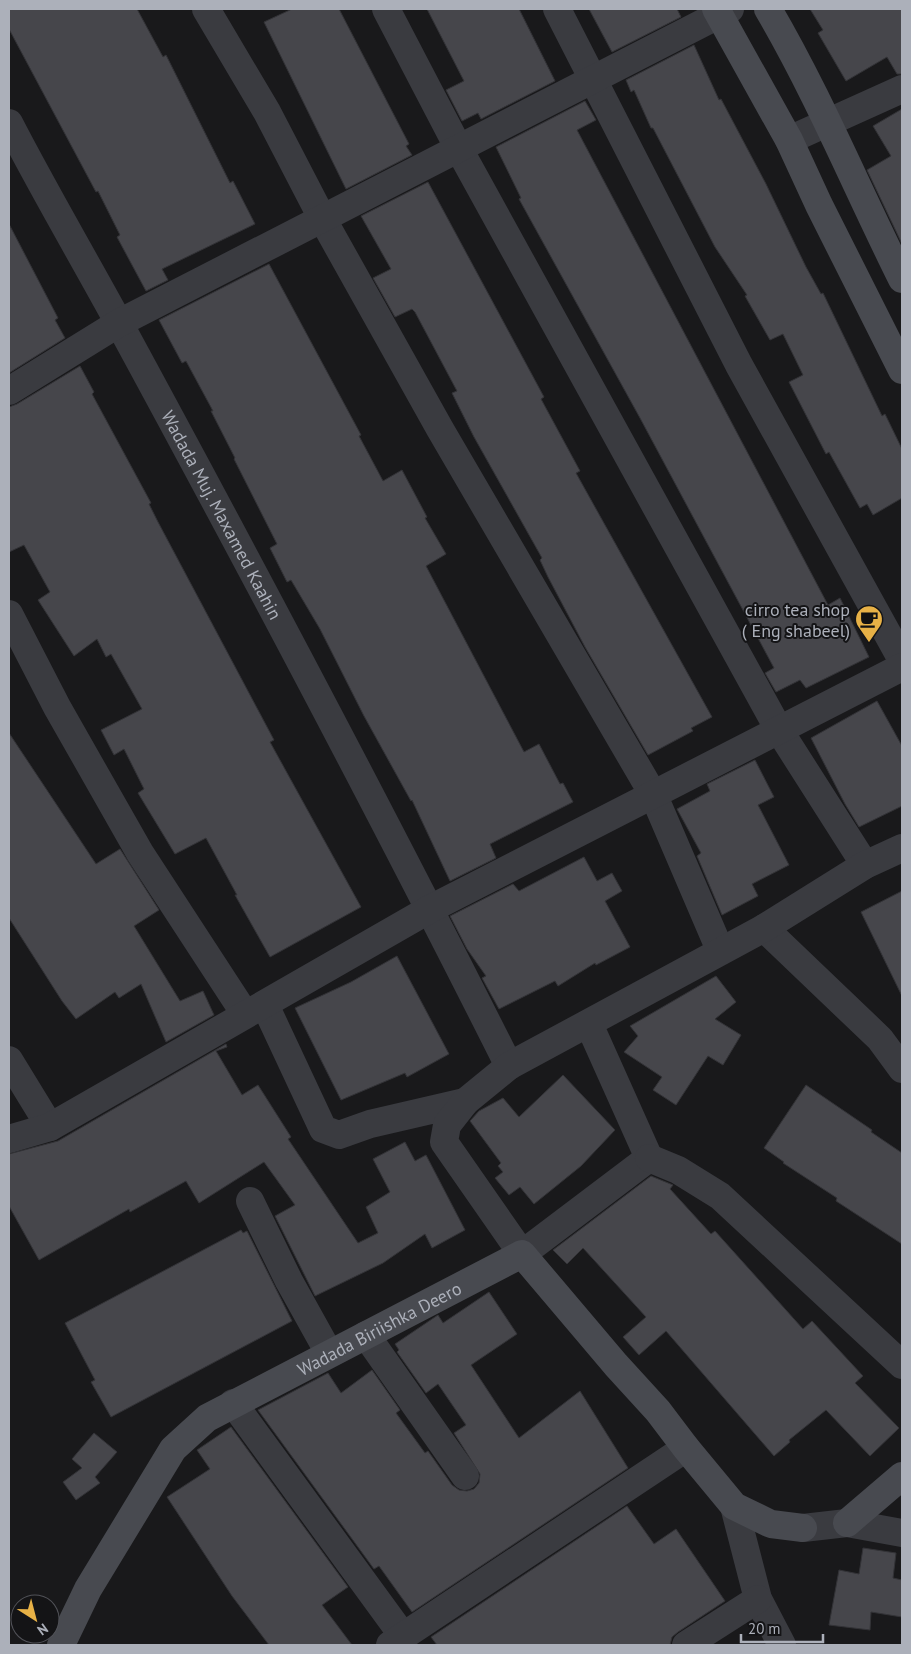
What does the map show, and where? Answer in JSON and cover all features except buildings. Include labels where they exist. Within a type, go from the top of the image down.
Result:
[{"type":"street","points":[[206,9],[267,112],[322,218],[445,438],[654,796],[720,950]]},
{"type":"street","points":[[386,9],[459,149],[779,730],[865,866]]},
{"type":"street","points":[[556,9],[739,365],[902,660]]},
{"type":"street","points":[[768,9],[830,123],[873,221],[902,278]]},
{"type":"street","points":[[9,391],[119,323],[459,149],[722,11],[789,140],[819,205],[900,360]]},
{"type":"street","points":[[789,140],[902,89]]},
{"type":"street","name":"Wadada Muj. Maxamed Kaahin","points":[[9,122],[55,211],[119,323],[430,909],[509,1066]]},
{"type":"street","points":[[9,614],[57,707],[140,853],[255,1009],[323,1129],[339,1135],[370,1124],[465,1102]]},
{"type":"street","points":[[9,1139],[50,1127],[430,909],[654,796],[902,667]]},
{"type":"street","points":[[902,848],[865,866],[764,928],[720,950],[589,1024],[509,1066],[465,1102],[447,1125],[444,1142],[522,1254],[616,1365],[658,1411],[734,1506],[771,1524],[803,1528],[847,1523],[902,1533]]},
{"type":"street","points":[[764,928],[880,1039],[902,1069]]},
{"type":"street","points":[[589,1024],[649,1158],[678,1170],[720,1196],[902,1365]]},
{"type":"street","points":[[9,1060],[50,1127]]},
{"type":"street","name":"Wadada Biriishka Deero","points":[[61,1645],[88,1589],[173,1449],[207,1418],[232,1403],[522,1254],[649,1158]]},
{"type":"street","points":[[250,1201],[289,1281],[330,1353]]},
{"type":"street","points":[[366,1335],[465,1476]]},
{"type":"street","points":[[232,1403],[397,1641],[686,1448]]},
{"type":"street","points":[[847,1523],[902,1476]]},
{"type":"street","points":[[734,1506],[758,1599],[782,1645]]},
{"type":"street","points":[[686,1645],[758,1599]]},
{"type":"place","name":"cirro tea shop ( Eng shabeel)","points":[[869,643]]}]
